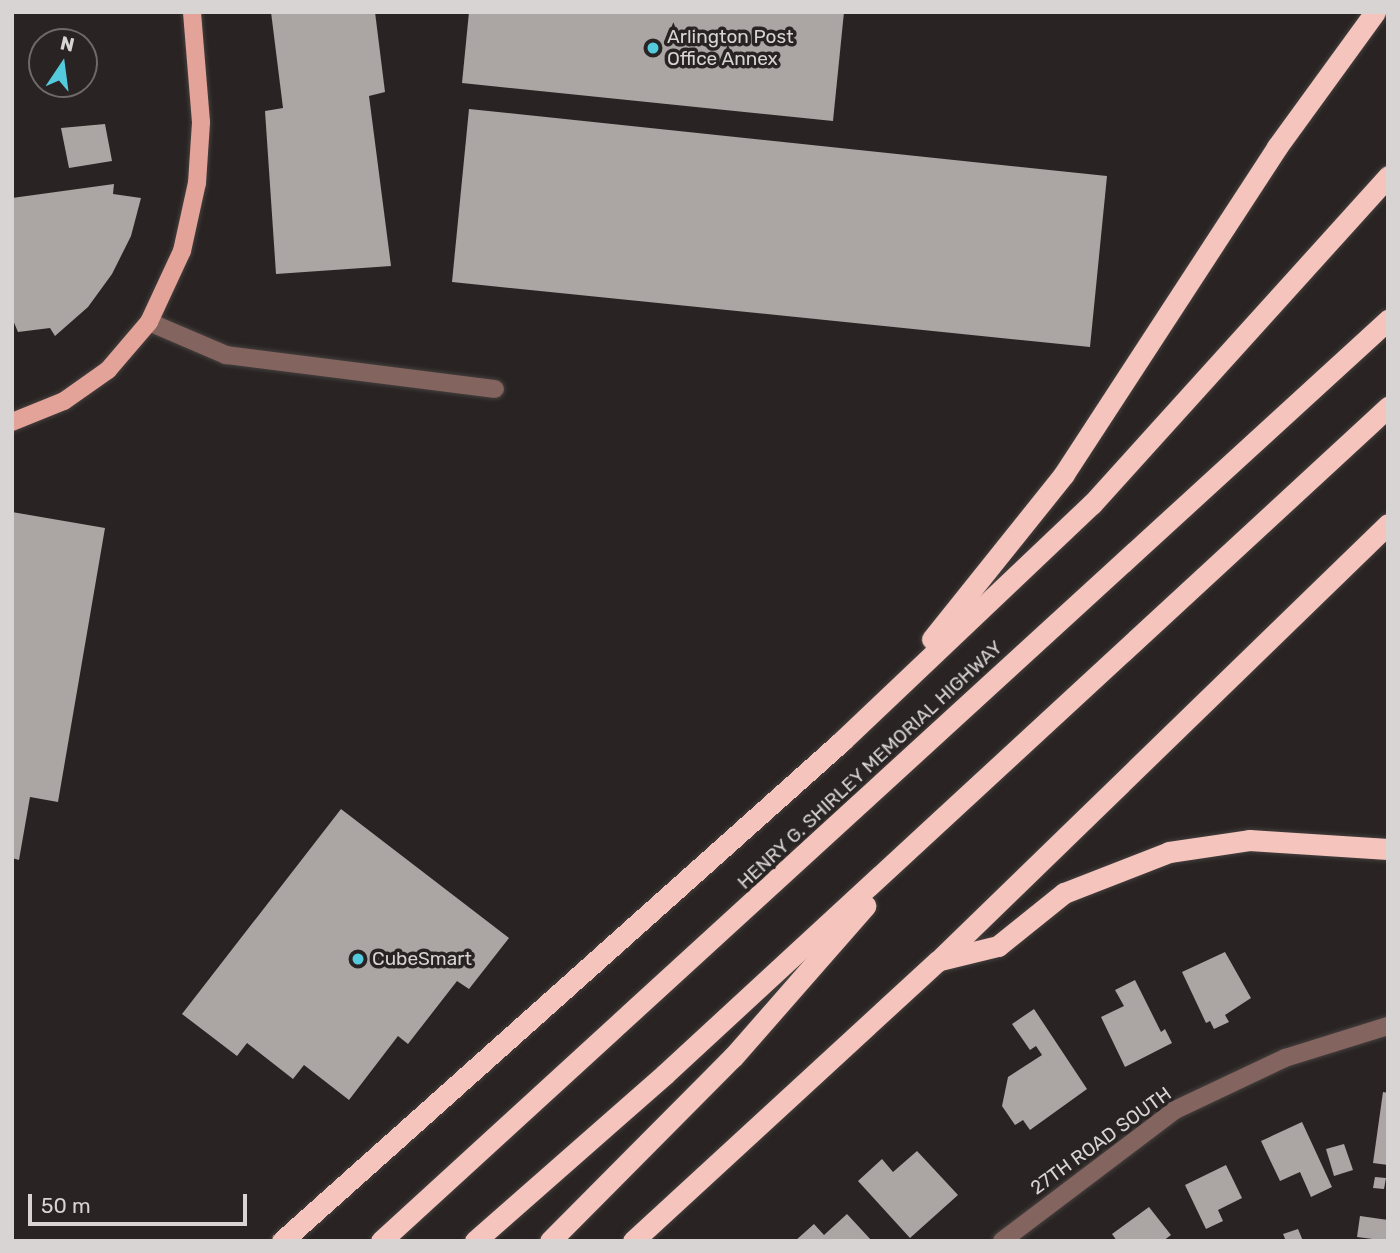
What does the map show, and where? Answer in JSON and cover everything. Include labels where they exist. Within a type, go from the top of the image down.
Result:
[{"type":"highway","points":[[842,741],[976,589],[1063,474],[1277,146],[1375,12]]},
{"type":"highway","points":[[282,1241],[842,741],[1092,504],[1388,176]]},
{"type":"highway","name":"HENRY G. SHIRLEY MEMORIAL HIGHWAY","points":[[382,1241],[1388,320]]},
{"type":"highway","points":[[475,1241],[941,821],[1388,407]]},
{"type":"highway","points":[[634,1241],[938,961],[1388,524]]},
{"type":"highway","points":[[550,1241],[733,1057],[941,821]]},
{"type":"highway","points":[[938,961],[998,946],[1063,892],[1169,852],[1249,840],[1388,849]]},
{"type":"main road","points":[[12,422],[64,401],[108,370],[149,322],[182,251],[197,183],[201,122],[192,12]]},
{"type":"street","points":[[149,322],[226,355],[495,389]]},
{"type":"street","name":"27TH ROAD SOUTH","points":[[1002,1241],[1175,1111],[1285,1058],[1388,1026]]},
{"type":"building","points":[[271,12],[375,12],[385,92],[369,96],[391,266],[276,274],[265,111],[283,108]]},
{"type":"building","name":"Arlington Post Office Annex","points":[[469,12],[844,12],[833,121],[462,83]]},
{"type":"building","points":[[469,109],[1107,176],[1090,347],[452,282]]},
{"type":"building","points":[[105,124],[112,161],[69,168],[61,128]]},
{"type":"building","points":[[114,184],[113,194],[141,198],[131,236],[112,274],[88,307],[55,336],[50,328],[18,332],[12,318],[12,198]]},
{"type":"building","points":[[12,512],[105,528],[58,802],[30,797],[19,860],[12,858]]},
{"type":"building","name":"CubeSmart","points":[[341,809],[509,938],[469,989],[457,981],[408,1044],[398,1036],[349,1100],[304,1065],[293,1079],[247,1043],[237,1056],[182,1014]]},
{"type":"building","points":[[1225,952],[1251,998],[1225,1015],[1229,1022],[1214,1029],[1210,1021],[1206,1023],[1182,972]]},
{"type":"building","points":[[1135,980],[1161,1032],[1165,1029],[1172,1043],[1125,1067],[1101,1017],[1124,1006],[1115,990]]},
{"type":"building","points":[[1034,1009],[1087,1089],[1030,1130],[1023,1120],[1015,1125],[1002,1106],[1008,1077],[1042,1055],[1036,1046],[1030,1050],[1012,1024]]},
{"type":"building","points":[[1383,1092],[1388,1093],[1388,1165],[1373,1163]]},
{"type":"building","points":[[1302,1122],[1332,1187],[1311,1197],[1300,1172],[1280,1181],[1261,1141]]},
{"type":"building","points":[[1344,1144],[1353,1170],[1334,1176],[1326,1149]]},
{"type":"building","points":[[917,1151],[958,1195],[910,1238],[858,1181],[882,1159],[893,1172]]},
{"type":"building","points":[[1226,1165],[1242,1198],[1218,1210],[1223,1221],[1206,1229],[1185,1185]]},
{"type":"building","points":[[1375,1177],[1386,1178],[1384,1189],[1373,1188]]},
{"type":"building","points":[[1149,1207],[1171,1235],[1163,1241],[1117,1241],[1112,1234]]},
{"type":"building","points":[[847,1214],[872,1241],[795,1241],[814,1224],[824,1235]]},
{"type":"building","points":[[1360,1216],[1388,1220],[1388,1241],[1357,1237]]},
{"type":"building","points":[[1298,1229],[1303,1241],[1286,1241],[1283,1234]]},
{"type":"place","name":"Arlington Post Office Annex","points":[[653,48]]},
{"type":"place","name":"CubeSmart","points":[[358,959]]}]
